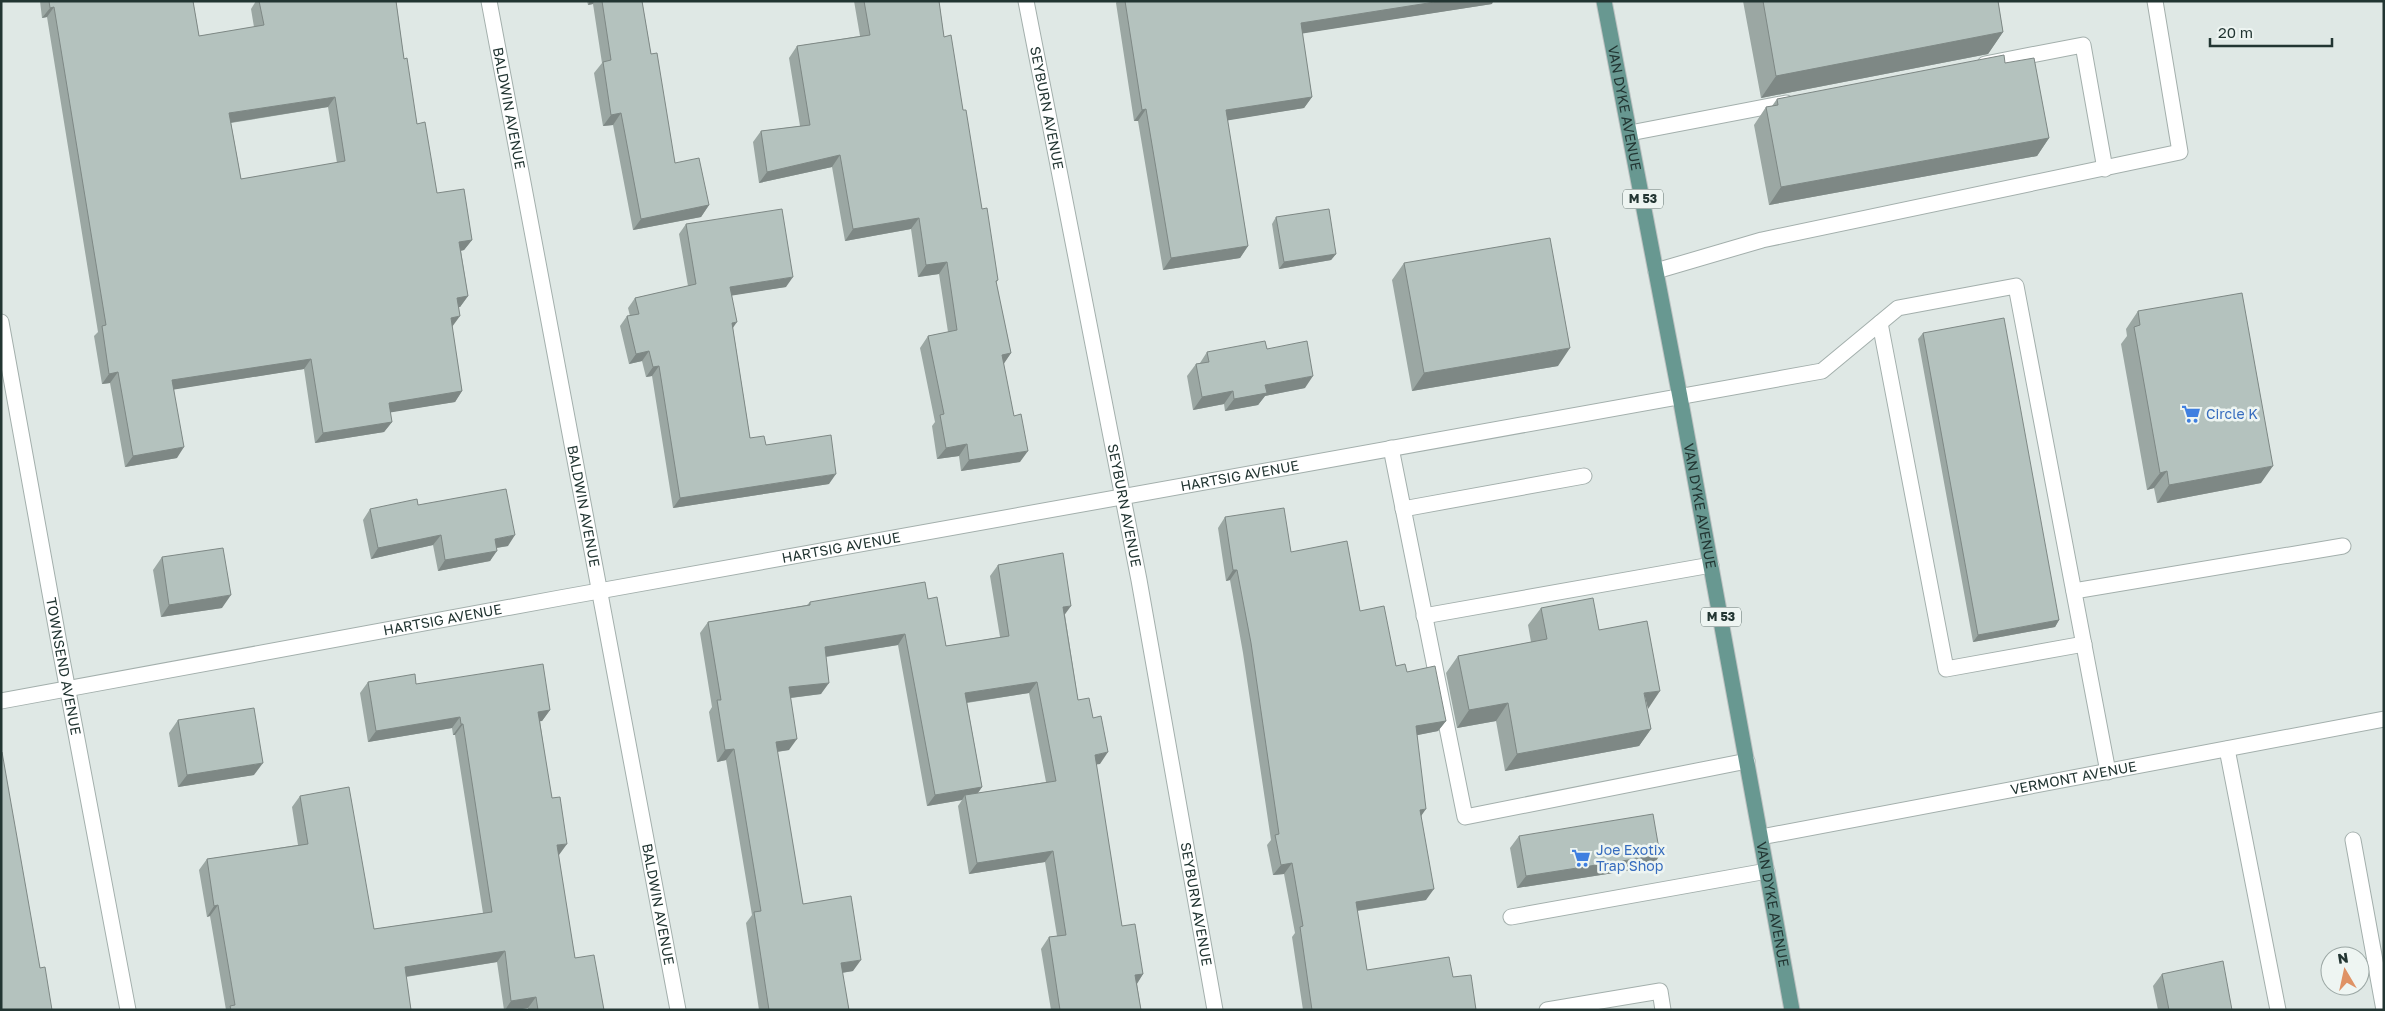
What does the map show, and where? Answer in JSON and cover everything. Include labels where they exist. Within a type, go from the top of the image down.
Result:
[{"type":"main road","name":"VAN DYKE AVENUE","points":[[1604,1],[1680,397],[1792,1010]]},
{"type":"street","name":"BALDWIN AVENUE","points":[[489,1],[678,1010]]},
{"type":"street","name":"SEYBURN AVENUE","points":[[1026,1],[1121,496],[1139,580],[1215,1010]]},
{"type":"street","points":[[1656,271],[1762,240],[2180,152],[2155,1]]},
{"type":"street","points":[[1968,68],[2083,45],[2105,169]]},
{"type":"street","points":[[1630,133],[1805,99]]},
{"type":"street","name":"HARTSIG AVENUE","points":[[1,701],[1121,496],[1822,372],[1898,308],[2016,286],[2074,591]]},
{"type":"street","name":"TOWNSEND AVENUE","points":[[1,322],[67,689],[128,1010]]},
{"type":"street","points":[[1880,323],[1946,669],[2084,644]]},
{"type":"street","points":[[1391,448],[1465,818],[1747,761]]},
{"type":"street","points":[[1403,509],[1584,476]]},
{"type":"street","points":[[2108,772],[2074,591],[2343,546]]},
{"type":"street","points":[[1424,616],[1711,565]]},
{"type":"street","name":"VERMONT AVENUE","points":[[1761,837],[2384,719]]},
{"type":"street","points":[[2227,749],[2278,1010]]},
{"type":"street","points":[[2353,840],[2384,1010]]},
{"type":"street","points":[[1511,917],[1767,871]]},
{"type":"street","points":[[1547,1010],[1660,990],[1664,1010]]},
{"type":"building","points":[[49,1],[193,1],[199,36],[264,25],[259,1],[396,1],[404,59],[407,58],[417,124],[425,122],[437,193],[464,189],[472,240],[459,242],[468,296],[457,298],[460,316],[451,318],[462,391],[389,403],[392,422],[323,433],[311,359],[172,380],[184,447],[133,456],[118,372],[109,374],[102,326],[106,325],[54,7],[50,8]],"holes":[[[335,97],[345,161],[241,179],[229,113]]]},
{"type":"building","points":[[602,1],[642,1],[651,54],[657,53],[675,163],[699,158],[709,205],[641,219],[621,113],[611,115],[603,62],[611,60]]},
{"type":"building","points":[[864,1],[939,1],[944,37],[951,35],[963,110],[966,110],[982,209],[987,208],[998,280],[996,281],[1011,353],[1002,355],[1014,416],[1021,414],[1028,451],[969,460],[967,444],[946,448],[940,415],[944,414],[928,336],[957,330],[947,262],[926,265],[919,218],[853,229],[840,155],[767,172],[761,131],[810,125],[797,46],[870,35]]},
{"type":"building","points":[[1125,1],[1441,1],[1301,23],[1312,97],[1226,110],[1248,246],[1171,258],[1146,109],[1142,110]]},
{"type":"building","points":[[1763,1],[1998,1],[2003,32],[1776,76]]},
{"type":"building","points":[[2004,55],[2005,63],[2034,58],[2049,138],[1781,187],[1766,107],[1778,105],[1777,99]]},
{"type":"building","points":[[782,209],[793,277],[730,287],[737,322],[732,323],[750,438],[764,436],[766,445],[831,435],[836,474],[680,498],[659,366],[653,367],[649,351],[636,354],[627,316],[639,314],[635,298],[696,284],[686,224]]},
{"type":"building","points":[[1329,209],[1336,254],[1284,262],[1276,217]]},
{"type":"building","points":[[1550,238],[1570,348],[1424,373],[1404,263]]},
{"type":"building","name":"Circle K","points":[[2242,293],[2273,466],[2169,485],[2167,471],[2160,473],[2134,327],[2140,325],[2138,311]]},
{"type":"building","points":[[2004,318],[2059,620],[1978,635],[1923,333]]},
{"type":"building","points":[[1265,341],[1267,349],[1307,341],[1313,376],[1265,385],[1267,393],[1234,399],[1233,391],[1202,397],[1196,364],[1209,362],[1207,352]]},
{"type":"building","points":[[506,489],[515,535],[495,539],[497,551],[445,560],[441,535],[378,548],[370,509],[417,499],[418,505]]},
{"type":"building","points":[[1284,508],[1291,552],[1347,541],[1360,611],[1384,606],[1396,666],[1405,664],[1407,672],[1435,666],[1446,721],[1416,726],[1426,809],[1420,810],[1434,889],[1356,902],[1367,970],[1449,957],[1453,977],[1471,975],[1476,1010],[1312,1010],[1300,927],[1303,926],[1292,863],[1281,865],[1275,835],[1279,834],[1251,643],[1237,570],[1233,570],[1225,517]]},
{"type":"building","points":[[223,548],[231,595],[169,605],[162,557]]},
{"type":"building","points":[[1063,553],[1071,606],[1063,607],[1078,700],[1089,698],[1093,718],[1101,716],[1108,752],[1095,755],[1122,926],[1135,924],[1143,974],[1135,975],[1141,1010],[1060,1010],[1049,937],[1066,935],[1053,851],[977,863],[965,795],[1056,781],[1037,682],[965,693],[982,787],[935,795],[905,634],[825,647],[829,683],[789,687],[797,739],[776,742],[803,904],[851,896],[861,960],[841,963],[849,1010],[769,1010],[754,912],[761,911],[734,749],[725,750],[717,700],[721,700],[708,622],[810,605],[810,602],[925,582],[928,599],[937,597],[946,646],[1009,636],[998,565]]},
{"type":"building","points":[[1593,598],[1599,630],[1647,621],[1660,691],[1644,693],[1651,729],[1517,754],[1508,703],[1469,710],[1458,656],[1547,639],[1541,608]]},
{"type":"building","points":[[543,664],[550,710],[538,712],[552,798],[560,797],[567,844],[557,845],[575,958],[594,955],[604,1010],[538,1010],[536,997],[511,1001],[505,951],[405,967],[411,1010],[231,1010],[230,1006],[235,1005],[218,905],[214,906],[207,859],[308,844],[300,796],[349,787],[374,929],[492,912],[463,724],[461,724],[460,717],[376,731],[368,682],[415,674],[416,684]]},
{"type":"building","points":[[254,708],[263,763],[187,775],[178,720]]},
{"type":"building","points":[[2,752],[40,968],[45,967],[52,1010],[1,1010]]},
{"type":"building","name":"Joe Exotix Trap Shop","points":[[1653,814],[1660,855],[1526,876],[1519,836]]},
{"type":"building","points":[[2223,961],[2232,1010],[2169,1010],[2162,974]]},
{"type":"place","name":"Circle K","points":[[2191,414]]},
{"type":"place","name":"Joe Exotix Trap Shop","points":[[1581,858]]}]
